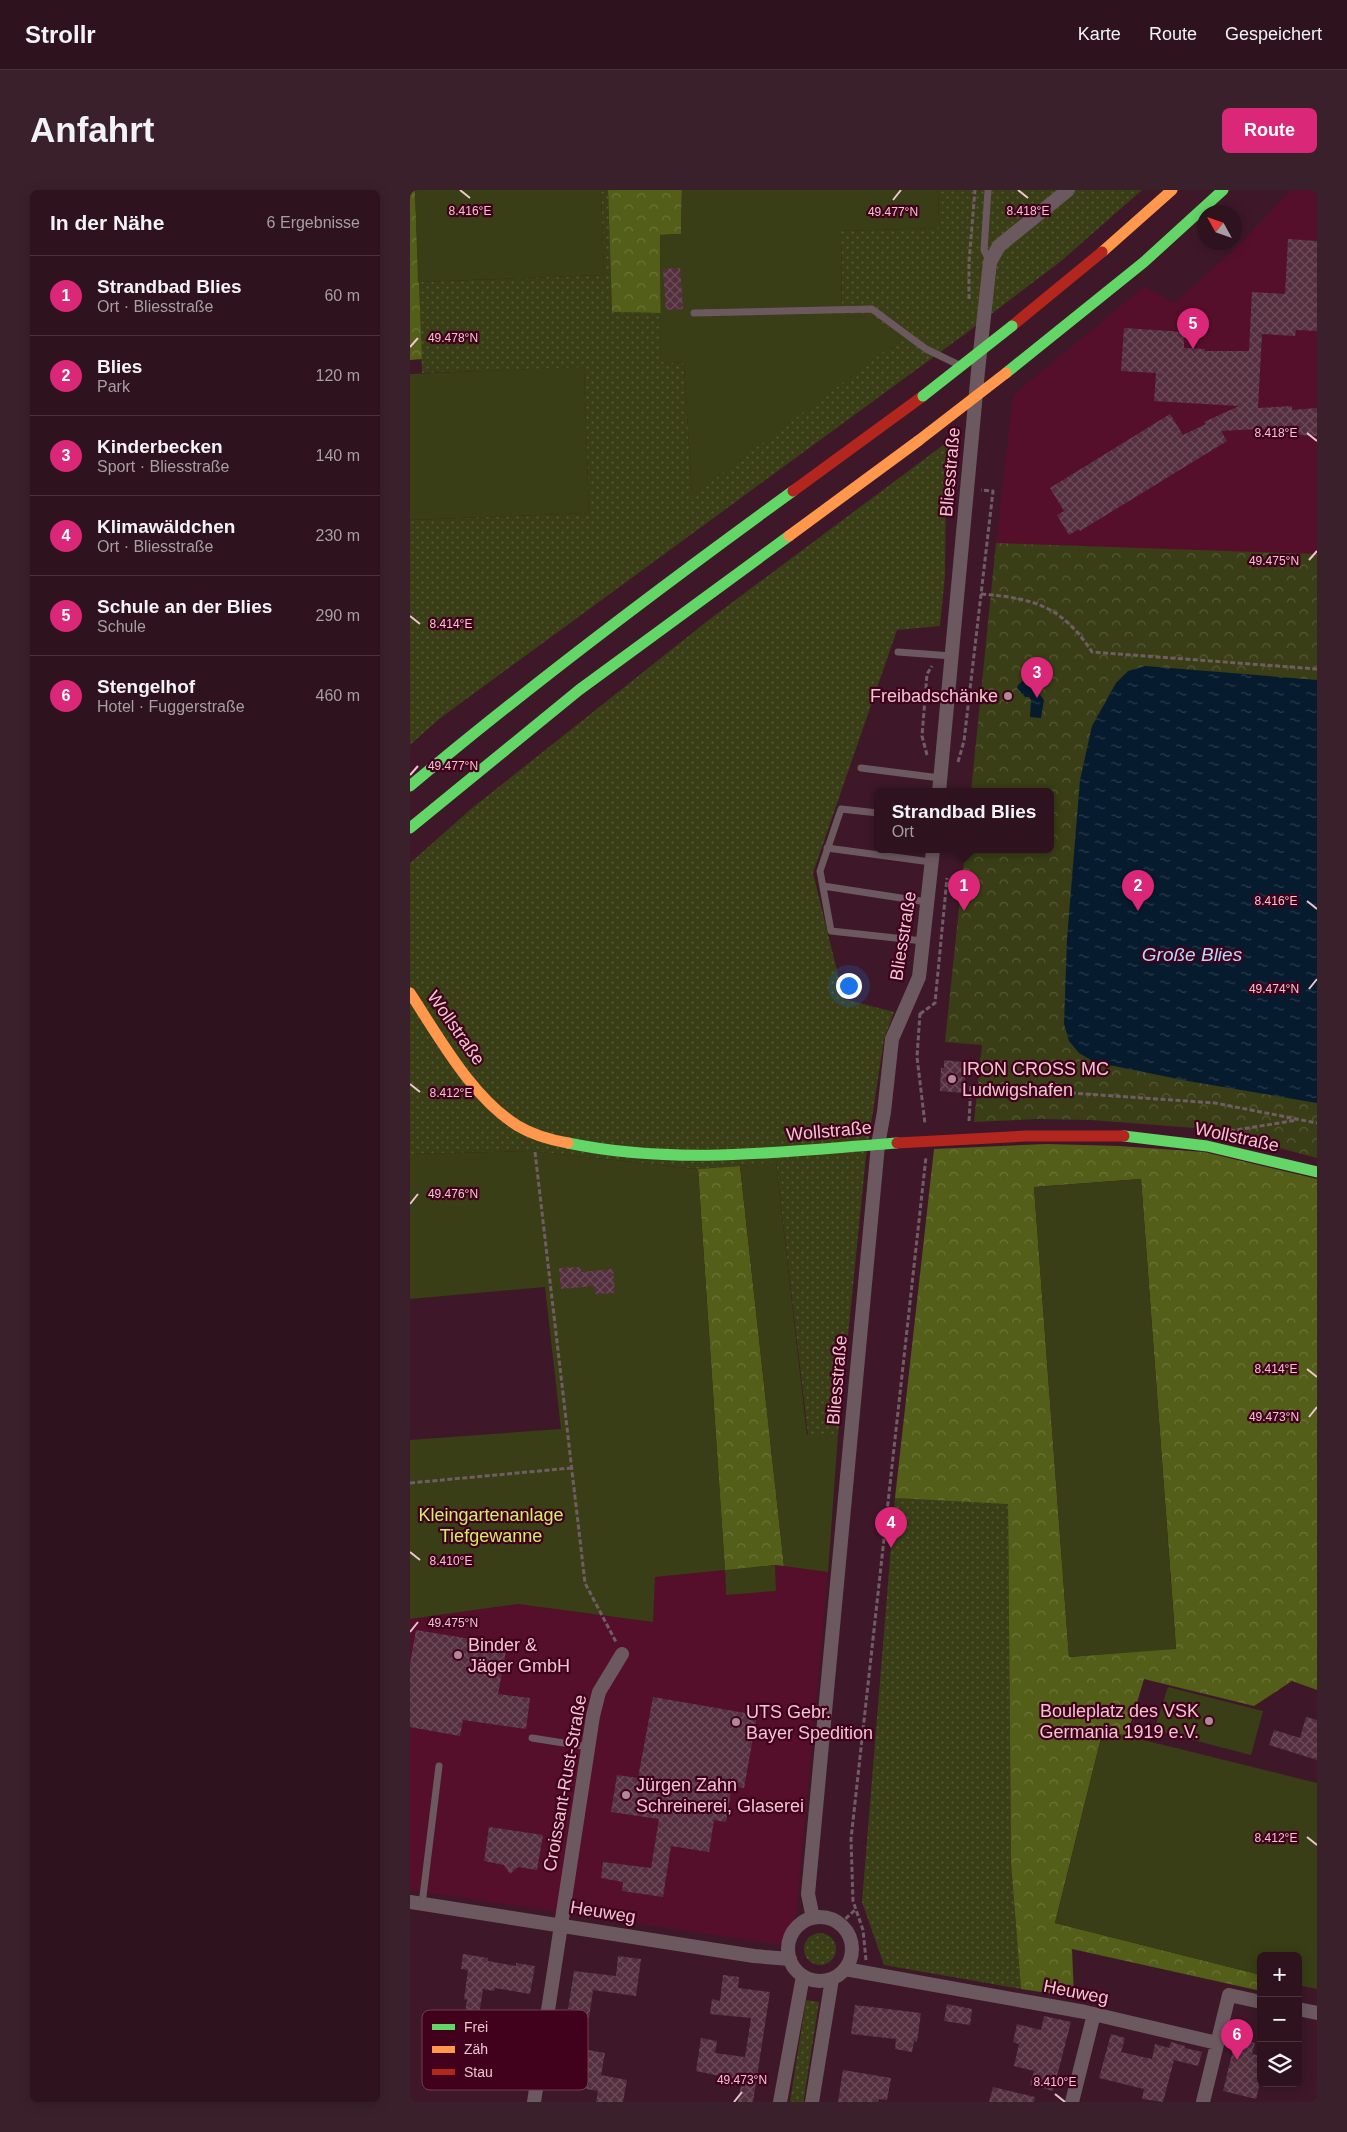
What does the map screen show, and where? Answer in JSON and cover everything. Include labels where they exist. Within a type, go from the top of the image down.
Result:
[{"type":"main road","points":[[410,786],[539,681],[685,570],[923,396],[1012,326],[1123,234],[1172,190]]},
{"type":"main road","points":[[410,828],[579,690],[918,441],[1006,373],[1144,262],[1223,190]]},
{"type":"main road","name":"Wollstraße","points":[[410,993],[476,1087],[495,1110],[515,1125],[540,1137],[626,1154],[683,1157],[741,1156],[927,1141],[1061,1135],[1109,1136],[1208,1146],[1317,1172]]},
{"type":"street","points":[[990,262],[1000,246],[1068,190]]},
{"type":"street","name":"Bliesstraße","points":[[939,788],[990,262]]},
{"type":"street","name":"Bliesstraße","points":[[813,1918],[808,1894],[878,1145],[884,1112],[892,1039],[919,976],[932,856]]},
{"type":"street","name":"Croissant-Rust-Straße","points":[[547,2010],[599,1692],[622,1654]]},
{"type":"street","name":"Heuweg","points":[[416,1903],[560,1924],[754,1956],[790,1959]]},
{"type":"street","points":[[813,1918],[829,1919],[840,1924],[852,1942],[852,1952],[845,1969],[832,1979],[822,1981],[803,1976],[790,1959],[789,1945],[792,1936],[804,1922],[813,1918]]},
{"type":"street","name":"Heuweg","points":[[845,1969],[1094,2014],[1218,2043]]},
{"type":"street","points":[[780,2102],[803,1976]]},
{"type":"street","points":[[812,2102],[832,1979]]},
{"type":"street","points":[[1203,2102],[1229,1995],[1257,2001]]},
{"type":"street","points":[[1302,2010],[1317,2013]]},
{"type":"street","points":[[1072,2102],[1094,2014]]},
{"type":"lane","points":[[988,190],[984,250],[990,262]]},
{"type":"lane","points":[[694,313],[872,309],[926,349],[966,369],[978,371]]},
{"type":"lane","points":[[898,652],[952,656]]},
{"type":"lane","points":[[861,768],[940,778]]},
{"type":"lane","points":[[874,813],[841,809],[827,848],[820,870],[832,931],[924,941]]},
{"type":"lane","points":[[827,848],[874,852]]},
{"type":"lane","points":[[893,853],[932,856]]},
{"type":"lane","points":[[823,886],[928,902]]},
{"type":"lane","points":[[532,1738],[589,1747]]},
{"type":"lane","points":[[416,1903],[439,1766]]},
{"type":"path","points":[[969,262],[975,190]]},
{"type":"path","points":[[958,764],[964,741],[993,491]]},
{"type":"path","points":[[981,594],[1014,596],[1043,606],[1073,626],[1092,652],[1317,669]]},
{"type":"path","points":[[920,1014],[935,1003],[948,868]]},
{"type":"path","points":[[968,1139],[970,1086],[1215,1103],[1317,1123]]},
{"type":"path","points":[[1208,1146],[1210,1133],[1240,1130],[1300,1119]]},
{"type":"path","points":[[540,1137],[535,1154],[585,1584],[622,1654]]},
{"type":"path","points":[[864,1972],[867,1957],[866,1943],[853,1901],[851,1839],[927,1141]]},
{"type":"path","points":[[410,1483],[571,1468]]},
{"type":"path","points":[[840,1924],[856,1910]]},
{"type":"shaded area","points":[[1291,190],[1317,190],[1317,561],[996,543],[1013,395],[1144,287],[1175,303],[1234,250],[1242,250],[1242,242]]},
{"type":"shaded area","points":[[775,1565],[828,1572],[796,1914],[783,1945],[410,1890],[410,1619],[518,1604],[652,1622],[655,1577],[725,1570],[726,1594],[775,1591]]},
{"type":"green space","points":[[410,190],[415,190],[422,359],[410,360]]},
{"type":"green space","points":[[415,190],[601,190],[604,275],[418,282]]},
{"type":"green space","points":[[601,190],[608,190],[612,312],[661,313],[661,362],[684,363],[692,495],[901,338],[873,317],[842,316],[841,231],[938,228],[939,190],[1142,190],[1060,262],[965,334],[439,719],[410,745],[410,520],[589,513],[584,368],[422,373],[418,282],[604,275]]},
{"type":"green space","points":[[608,190],[682,190],[681,234],[660,235],[661,313],[612,312]]},
{"type":"green space","points":[[682,190],[939,190],[938,228],[841,231],[842,316],[873,317],[902,338],[692,496],[684,363],[661,362],[660,235],[681,234]]},
{"type":"green space","points":[[584,367],[589,513],[410,520],[410,374]]},
{"type":"green space","points":[[950,440],[946,485],[945,575],[940,626],[897,630],[813,873],[844,999],[894,1012],[884,1040],[866,1156],[838,1435],[808,1435],[776,1163],[698,1169],[529,1151],[410,1154],[410,863],[471,809],[710,619]]},
{"type":"green space","points":[[996,543],[1317,554],[1317,1158],[1208,1129],[1091,1120],[1038,1119],[974,1122],[982,1045],[945,1042],[965,853],[1054,853],[1054,788],[971,788]]},
{"type":"green space","points":[[1047,1144],[1119,1146],[1204,1152],[1317,1179],[1317,1690],[1292,1681],[1254,1706],[1144,1679],[1127,1736],[1103,1730],[1055,1923],[1257,1974],[1257,1990],[1072,1949],[1074,1997],[1021,1989],[1011,1863],[1008,1504],[895,1498],[934,1149]],"holes":[[[1141,1179],[1176,1648],[1069,1657],[1034,1187]]]},
{"type":"green space","name":"Kleingartenanlage Tiefgewanne","points":[[529,1151],[698,1169],[725,1570],[655,1577],[653,1622],[518,1604],[410,1619],[410,1440],[561,1429],[545,1287],[410,1299],[410,1154]]},
{"type":"green space","points":[[776,1162],[807,1435],[838,1435],[828,1572],[784,1566],[740,1166]]},
{"type":"green space","points":[[740,1166],[784,1566],[775,1565],[725,1572],[698,1169]]},
{"type":"green space","points":[[1141,1179],[1176,1649],[1069,1657],[1034,1187]]},
{"type":"green space","points":[[895,1498],[1008,1503],[1011,1863],[1021,1989],[884,1965],[862,1902]]},
{"type":"green space","points":[[775,1565],[776,1591],[726,1595],[725,1570]]},
{"type":"green space","name":"Bouleplatz des VSK Germania 1919 e.V.","points":[[1168,1687],[1263,1711],[1251,1755],[1154,1730]]},
{"type":"green space","points":[[1103,1730],[1317,1783],[1317,1989],[1302,1986],[1302,1952],[1257,1952],[1257,1974],[1055,1923]]},
{"type":"green space","points":[[820,1933],[826,1934],[831,1938],[835,1943],[835,1955],[831,1960],[826,1964],[820,1965],[814,1964],[809,1960],[805,1955],[804,1949],[805,1943],[809,1938],[814,1934]]},
{"type":"green space","points":[[806,2000],[819,2002],[804,2102],[790,2102]]},
{"type":"water","name":"Große Blies","points":[[1145,666],[1317,680],[1317,1103],[1188,1081],[1094,1062],[1079,1053],[1069,1041],[1064,1024],[1067,939],[1080,780],[1092,726],[1116,683],[1128,671]]},
{"type":"water","points":[[1026,678],[1031,678],[1038,686],[1037,691],[1044,700],[1041,718],[1030,717],[1031,700],[1029,697],[1025,697],[1017,688]]},
{"type":"building","points":[[1288,239],[1317,241],[1317,331],[1296,330],[1295,336],[1262,334],[1258,408],[1292,406],[1292,410],[1317,408],[1317,436],[1282,434],[1282,431],[1258,429],[1221,431],[1227,441],[1080,531],[1079,529],[1069,535],[1057,515],[1064,511],[1050,488],[1170,414],[1183,435],[1206,424],[1204,422],[1239,406],[1154,401],[1156,373],[1121,371],[1124,328],[1184,332],[1184,348],[1205,349],[1205,351],[1249,351],[1252,292],[1285,294]]},
{"type":"building","points":[[680,268],[683,309],[666,310],[663,269]]},
{"type":"building","name":"IRON CROSS MC Ludwigshafen","points":[[944,1060],[962,1062],[961,1076],[965,1077],[964,1093],[940,1091],[941,1068],[944,1068]]},
{"type":"building","points":[[580,1267],[581,1272],[613,1269],[615,1293],[595,1294],[594,1286],[561,1289],[559,1268]]},
{"type":"building","points":[[416,1630],[507,1645],[498,1694],[530,1698],[526,1729],[463,1720],[460,1736],[410,1727],[410,1664]]},
{"type":"building","points":[[653,1697],[757,1715],[744,1788],[732,1786],[726,1822],[714,1820],[709,1852],[671,1846],[663,1897],[622,1891],[623,1882],[601,1878],[603,1862],[651,1868],[659,1819],[611,1812],[617,1775],[638,1778]]},
{"type":"building","points":[[1306,1717],[1317,1720],[1317,1760],[1269,1745],[1274,1730],[1300,1738]]},
{"type":"building","points":[[489,1827],[543,1835],[537,1870],[518,1867],[510,1874],[504,1865],[484,1861]]},
{"type":"building","points":[[463,1954],[488,1958],[488,1961],[516,1966],[516,1963],[535,1966],[530,1994],[495,1988],[494,1991],[483,1989],[480,2010],[465,2010],[467,2000],[464,1999],[468,1970],[461,1969]]},
{"type":"building","points":[[618,1956],[641,1959],[636,1996],[593,1990],[589,2018],[588,2010],[568,2009],[574,1971],[616,1976]]},
{"type":"building","points":[[723,1975],[739,1977],[738,1988],[770,1992],[753,2102],[738,2102],[741,2085],[733,2083],[734,2079],[696,2071],[701,2038],[717,2041],[715,2053],[745,2057],[751,2018],[710,2014],[712,1999],[720,2001]]},
{"type":"building","points":[[947,2004],[972,2009],[970,2025],[944,2021]]},
{"type":"building","points":[[855,2005],[921,2013],[917,2042],[914,2041],[912,2052],[895,2049],[896,2039],[851,2034]]},
{"type":"building","points":[[1044,2016],[1071,2022],[1053,2091],[1030,2085],[1034,2071],[1014,2066],[1019,2044],[1013,2042],[1017,2024],[1041,2030]]},
{"type":"building","points":[[1111,2034],[1125,2038],[1121,2052],[1152,2059],[1155,2044],[1169,2048],[1171,2042],[1202,2052],[1198,2066],[1174,2060],[1163,2102],[1142,2099],[1144,2089],[1099,2078]]},
{"type":"building","points":[[1236,2038],[1255,2043],[1252,2054],[1257,2055],[1257,2087],[1259,2087],[1256,2099],[1223,2091]]},
{"type":"building","points":[[588,2050],[605,2053],[601,2075],[627,2080],[623,2102],[596,2102],[598,2091],[588,2089]]},
{"type":"building","points":[[843,2070],[891,2078],[887,2100],[879,2099],[878,2102],[838,2102]]},
{"type":"building","points":[[993,2087],[1035,2097],[1034,2102],[989,2102]]},
{"type":"traffic: fast","points":[[1006,373],[1144,262],[1223,190]]},
{"type":"traffic: fast","points":[[923,396],[1012,326]]},
{"type":"traffic: fast","points":[[410,786],[599,635],[793,491]]},
{"type":"traffic: fast","points":[[410,828],[579,690],[789,536]]},
{"type":"traffic: fast","points":[[1124,1136],[1207,1146],[1317,1172]]},
{"type":"traffic: fast","points":[[568,1143],[650,1154],[692,1155],[774,1153],[897,1143]]},
{"type":"traffic: slow","points":[[1102,252],[1172,190]]},
{"type":"traffic: slow","points":[[918,441],[1006,373]]},
{"type":"traffic: slow","points":[[789,536],[918,441]]},
{"type":"traffic: slow","points":[[410,993],[458,1066],[486,1100],[518,1126],[542,1137],[568,1143]]},
{"type":"traffic: jam","points":[[1012,326],[1102,252]]},
{"type":"traffic: jam","points":[[793,491],[923,396]]},
{"type":"traffic: jam","points":[[897,1143],[1026,1136],[1124,1136]]},
{"type":"place","name":"Schule an der Blies","points":[[1193,349]]},
{"type":"place","name":"Freibadschänke","points":[[1008,696]]},
{"type":"place","name":"Kinderbecken","points":[[1037,698]]},
{"type":"place","name":"Strandbad Blies","points":[[964,911]]},
{"type":"place","name":"Blies","points":[[1138,911]]},
{"type":"place","name":"IRON CROSS MC Ludwigshafen","points":[[952,1079]]},
{"type":"place","name":"Klimawäldchen","points":[[891,1548]]},
{"type":"place","name":"Binder & Jäger GmbH","points":[[458,1655]]},
{"type":"place","name":"Bouleplatz des VSK Germania 1919 e.V.","points":[[1209,1721]]},
{"type":"place","name":"UTS Gebr. Bayer Spedition","points":[[736,1722]]},
{"type":"place","name":"Jürgen Zahn Schreinerei, Glaserei","points":[[626,1795]]},
{"type":"place","name":"Stengelhof","points":[[1237,2060]]}]
